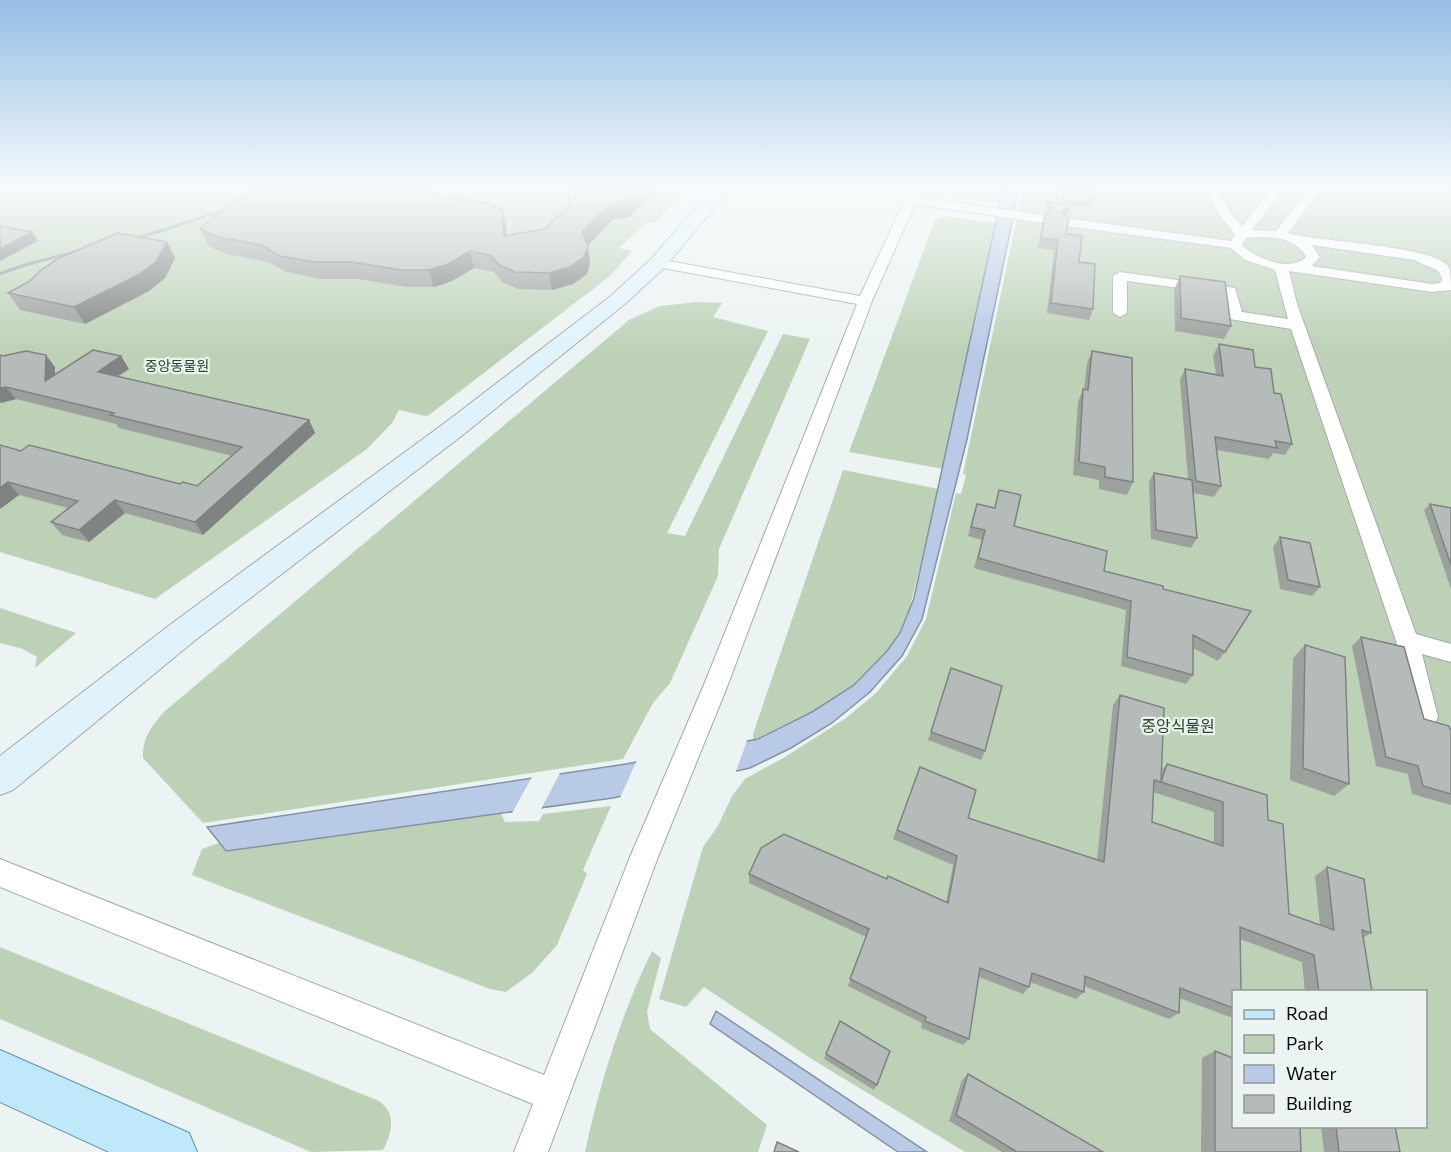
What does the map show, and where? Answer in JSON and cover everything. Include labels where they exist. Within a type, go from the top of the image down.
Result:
[{"type":"main road","points":[[0,1076],[170,1152]]},
{"type":"street","points":[[3,771],[464,421],[619,299],[658,263],[675,243]]},
{"type":"street","points":[[531,1152],[646,851],[715,687],[865,300],[891,243]]},
{"type":"street","points":[[1239,243],[1246,256],[1286,267],[1432,288],[1446,287],[1449,274],[1429,260],[1403,253],[1326,243]]},
{"type":"street","points":[[1286,267],[1312,262],[1311,252],[1297,243]]},
{"type":"street","points":[[658,263],[865,300]]},
{"type":"street","points":[[1286,267],[1290,304],[1407,641],[1426,717]]},
{"type":"street","points":[[1120,313],[1120,276],[1230,291],[1235,316],[1298,325]]},
{"type":"street","points":[[1407,641],[1451,652]]},
{"type":"street","points":[[0,873],[552,1095]]},
{"type":"green space","name":"중앙동물원","points":[[0,243],[625,243],[619,248],[632,251],[610,276],[429,415],[399,410],[392,423],[367,449],[155,599],[0,552]]},
{"type":"green space","points":[[927,243],[991,243],[944,469],[849,452]]},
{"type":"green space","name":"중앙식물원","points":[[1012,243],[1451,243],[1451,1152],[965,1152],[810,1058],[704,987],[686,1007],[659,999],[703,847],[718,826],[732,796],[745,779],[785,757],[846,718],[876,693],[907,656],[926,619],[956,493],[961,494],[966,475],[963,474]]},
{"type":"green space","points":[[696,302],[722,303],[713,317],[768,331],[667,533],[685,536],[783,334],[810,339],[719,549],[718,576],[670,683],[653,703],[623,759],[203,823],[143,758],[144,744],[149,732],[165,711],[629,320],[660,306]]},
{"type":"green space","points":[[843,470],[939,489],[907,619],[885,654],[855,684],[820,708],[768,735],[753,740],[753,734]]},
{"type":"green space","points":[[0,608],[76,633],[35,668],[37,657],[23,649],[0,643]]},
{"type":"green space","points":[[611,806],[583,870],[587,874],[557,945],[533,972],[506,992],[490,989],[192,875],[202,849],[219,843],[227,851],[501,813],[505,822],[539,821],[543,814]]},
{"type":"green space","points":[[0,947],[379,1101],[391,1117],[389,1137],[383,1150],[311,1152],[0,1019]]},
{"type":"green space","points":[[652,951],[661,958],[647,1012],[650,1029],[767,1125],[758,1152],[585,1152],[612,1049]]},
{"type":"water","points":[[991,243],[1008,243],[967,439],[922,619],[902,656],[870,692],[832,723],[791,748],[750,768],[613,798],[226,851],[207,827],[626,764],[758,739],[812,712],[854,685],[887,651],[900,633],[914,598]]},
{"type":"water","points":[[716,1011],[927,1152],[898,1152],[710,1024]]},
{"type":"pier","points":[[748,738],[735,774],[619,800],[638,758]]},
{"type":"pier","points":[[560,773],[540,811],[511,815],[533,775]]},
{"type":"building","points":[[0,243],[12,243],[0,249]]},
{"type":"building","points":[[95,243],[167,243],[156,262],[140,274],[74,307],[8,293],[30,281],[59,258]]},
{"type":"building","points":[[249,243],[587,243],[588,246],[584,257],[570,267],[549,273],[515,272],[499,265],[490,255],[470,251],[448,264],[429,270],[401,270],[352,262],[314,262],[280,256],[261,245]]},
{"type":"building","points":[[1058,243],[1081,243],[1079,262],[1095,264],[1093,309],[1051,303]]},
{"type":"building","points":[[1180,276],[1225,282],[1231,326],[1181,318]]},
{"type":"building","points":[[1219,344],[1253,350],[1255,367],[1271,369],[1274,393],[1281,394],[1292,444],[1275,441],[1277,448],[1215,437],[1221,486],[1196,481],[1185,369],[1223,376]]},
{"type":"building","points":[[93,350],[121,356],[98,372],[309,420],[195,522],[115,500],[79,530],[51,522],[78,501],[8,482],[0,488],[0,445],[21,451],[29,445],[180,484],[183,482],[197,486],[242,447],[110,415],[114,413],[6,387],[0,388],[0,355],[26,351],[46,355],[45,381]]},
{"type":"building","points":[[1092,351],[1132,358],[1133,482],[1105,477],[1105,467],[1079,462],[1083,389],[1088,390]]},
{"type":"building","points":[[1154,473],[1192,480],[1197,538],[1156,530]]},
{"type":"building","points":[[999,490],[1021,495],[1014,526],[1107,551],[1104,571],[1163,586],[1163,589],[1251,611],[1225,652],[1193,635],[1193,675],[1127,657],[1131,601],[978,558],[985,530],[971,527],[977,504],[995,508]]},
{"type":"building","points":[[1430,504],[1451,508],[1451,565]]},
{"type":"building","points":[[1280,537],[1310,543],[1320,587],[1288,580]]},
{"type":"building","points":[[1361,637],[1404,647],[1424,719],[1449,726],[1451,731],[1451,794],[1423,786],[1418,766],[1386,757]]},
{"type":"building","points":[[1305,645],[1345,657],[1349,784],[1303,768]]},
{"type":"building","points":[[951,668],[1002,686],[985,751],[931,732]]},
{"type":"building","points":[[1120,695],[1164,708],[1161,782],[1167,764],[1267,795],[1268,820],[1283,824],[1289,914],[1334,930],[1327,867],[1364,879],[1371,933],[1362,930],[1372,990],[1319,990],[1314,955],[1240,927],[1241,990],[1232,990],[1232,1008],[1180,988],[1179,1013],[1085,976],[1084,992],[1032,973],[1029,987],[980,968],[969,1039],[925,1021],[926,1017],[850,979],[869,929],[749,874],[761,848],[784,834],[948,903],[957,856],[897,830],[920,767],[976,790],[968,818],[1104,862]],"holes":[[[1154,780],[1223,802],[1223,846],[1152,822]]]},
{"type":"building","points":[[840,1021],[890,1051],[877,1085],[826,1054]]},
{"type":"building","points":[[1215,1051],[1232,1058],[1232,1128],[1300,1128],[1301,1152],[1215,1152]]},
{"type":"building","points":[[968,1074],[1103,1152],[1017,1152],[956,1115]]},
{"type":"building","points":[[1336,1128],[1395,1128],[1400,1152],[1339,1152]]},
{"type":"building","points":[[777,1142],[799,1152],[774,1152]]},
{"type":"waterway","points":[[0,274],[81,250]]}]
